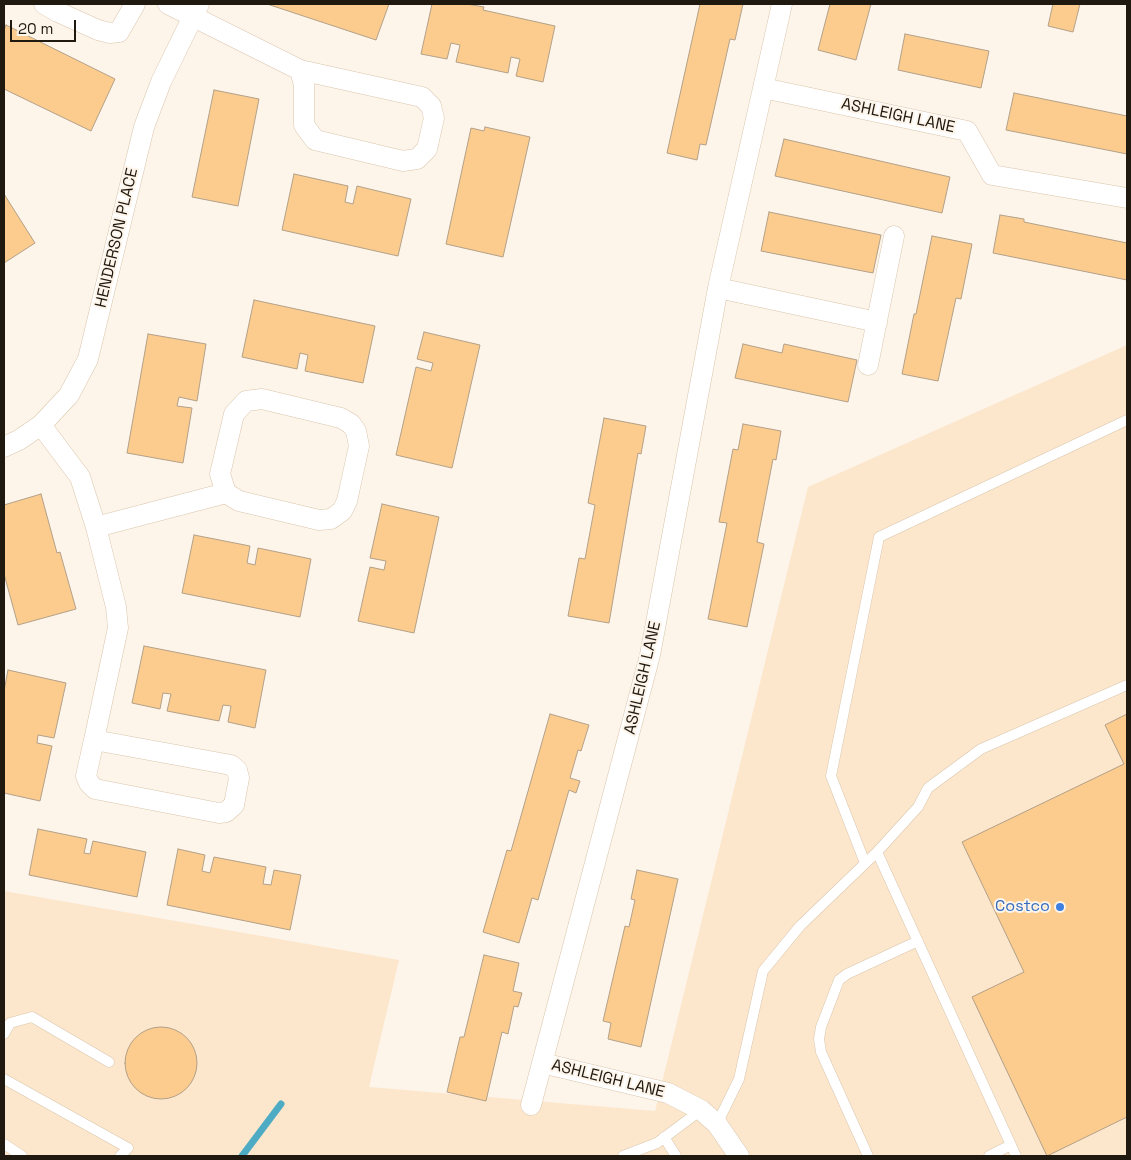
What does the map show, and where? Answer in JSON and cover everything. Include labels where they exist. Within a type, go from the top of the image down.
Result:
[{"type":"street","points":[[44,4],[58,12],[110,33],[119,32],[136,4]]},
{"type":"street","points":[[168,4],[196,10],[300,70],[422,97],[431,106],[434,118],[427,149],[416,158],[403,161],[315,140],[304,125],[304,85],[300,70]]},
{"type":"street","name":"ASHLEIGH LANE","points":[[531,1105],[650,655],[718,288],[782,4]]},
{"type":"street","name":"HENDERSON PLACE","points":[[4,447],[19,440],[41,425],[69,395],[88,360],[144,127],[161,82],[196,10]]},
{"type":"street","name":"ASHLEIGH LANE","points":[[763,88],[967,130],[992,174],[1127,198]]},
{"type":"street","points":[[868,365],[894,236]]},
{"type":"street","points":[[718,288],[877,322]]},
{"type":"street","points":[[96,527],[226,493],[239,501],[319,520],[331,518],[342,511],[347,501],[359,446],[356,431],[352,424],[341,418],[262,399],[246,401],[234,414],[220,474],[226,493]]},
{"type":"street","points":[[41,425],[80,476],[96,527],[116,608],[118,628],[86,776],[89,783],[95,789],[219,813],[226,812],[234,805],[240,778],[237,770],[231,765],[94,740]]},
{"type":"street","name":"ASHLEIGH LANE","points":[[542,1063],[668,1093],[701,1110],[717,1124],[739,1156]]},
{"type":"lane","points":[[865,863],[832,776],[879,537],[1127,420]]},
{"type":"lane","points":[[717,1124],[739,1079],[764,971],[800,926],[877,852],[918,807],[928,788],[981,749],[1127,685]]},
{"type":"lane","points":[[877,852],[1016,1156]]},
{"type":"lane","points":[[868,1156],[821,1052],[821,1027],[839,980],[847,974],[918,942]]},
{"type":"lane","points":[[4,1034],[10,1024],[32,1017],[110,1062]]},
{"type":"lane","points":[[4,1079],[128,1148],[120,1156]]},
{"type":"lane","points":[[623,1156],[656,1143],[701,1110]]},
{"type":"lane","points":[[664,1137],[676,1156]]},
{"type":"lane","points":[[4,1144],[22,1156]]},
{"type":"lane","points":[[990,1156],[1011,1145]]},
{"type":"shaded area","points":[[1127,345],[1127,1156],[4,1156],[4,891],[399,960],[369,1087],[655,1111],[808,487]]},
{"type":"building","points":[[267,4],[389,4],[376,40]]},
{"type":"building","points":[[432,4],[467,4],[484,7],[483,10],[555,26],[543,82],[516,76],[520,59],[511,57],[508,73],[456,62],[460,45],[451,43],[447,59],[421,54]]},
{"type":"building","points":[[700,4],[743,4],[735,40],[730,39],[706,145],[700,144],[697,160],[667,153]]},
{"type":"building","points":[[830,4],[871,4],[856,60],[818,50]]},
{"type":"building","points":[[1053,4],[1080,4],[1073,32],[1048,26]]},
{"type":"building","points":[[6,25],[115,79],[91,131],[4,89],[4,30]]},
{"type":"building","points":[[905,34],[989,51],[981,88],[898,70]]},
{"type":"building","points":[[214,90],[259,99],[238,206],[192,197]]},
{"type":"building","points":[[1014,93],[1127,116],[1127,154],[1006,130]]},
{"type":"building","points":[[485,127],[530,137],[503,257],[446,244],[471,128],[484,131]]},
{"type":"building","points":[[784,139],[950,177],[942,213],[775,176]]},
{"type":"building","points":[[294,174],[348,186],[345,202],[353,204],[357,186],[411,199],[398,256],[282,230]]},
{"type":"building","points":[[4,194],[35,243],[4,263]]},
{"type":"building","points":[[769,212],[881,235],[873,273],[761,251]]},
{"type":"building","points":[[1000,215],[1024,219],[1024,222],[1127,243],[1127,280],[993,253]]},
{"type":"building","points":[[932,236],[972,244],[961,299],[956,298],[938,381],[902,374]]},
{"type":"building","points":[[254,300],[375,326],[363,383],[305,371],[308,355],[300,353],[297,369],[242,357]]},
{"type":"building","points":[[424,332],[480,345],[452,468],[396,455],[416,367],[431,371],[433,363],[417,359]]},
{"type":"building","points":[[148,334],[206,344],[197,401],[179,397],[177,406],[192,408],[183,463],[127,453]]},
{"type":"building","points":[[743,344],[782,353],[784,344],[857,360],[848,402],[735,378]]},
{"type":"building","points":[[604,418],[646,426],[641,454],[638,453],[609,623],[568,616],[579,558],[585,559],[595,505],[588,503]]},
{"type":"building","points":[[743,424],[781,431],[776,460],[773,459],[757,542],[764,544],[747,627],[708,619],[727,523],[719,522],[733,449],[738,450]]},
{"type":"building","points":[[41,494],[57,553],[60,552],[76,609],[18,625],[4,574],[4,505]]},
{"type":"building","points":[[382,504],[439,517],[414,633],[358,621],[370,567],[384,570],[386,561],[370,558]]},
{"type":"building","points":[[194,535],[250,546],[247,563],[255,565],[258,548],[311,559],[300,617],[182,593]]},
{"type":"building","points":[[144,646],[266,670],[255,728],[228,722],[231,706],[223,705],[219,721],[167,711],[171,694],[163,693],[160,709],[132,703]]},
{"type":"building","points":[[8,670],[66,683],[54,738],[38,735],[37,743],[52,746],[40,801],[4,793],[4,691]]},
{"type":"building","points":[[550,714],[589,725],[581,751],[578,750],[570,778],[580,781],[576,793],[569,790],[538,900],[532,898],[519,943],[483,932],[507,850],[511,851]]},
{"type":"building","name":"Costco","points":[[1127,714],[1127,1117],[1047,1156],[972,997],[1024,972],[962,842],[1124,764],[1105,725]]},
{"type":"building","points":[[38,829],[87,839],[84,853],[90,854],[93,841],[146,852],[137,897],[29,875]]},
{"type":"building","points":[[178,849],[205,855],[202,871],[210,873],[214,857],[266,867],[263,884],[271,885],[274,870],[301,875],[290,930],[167,905]]},
{"type":"building","points":[[637,870],[678,879],[641,1047],[608,1039],[611,1023],[603,1021],[625,926],[629,927],[635,900],[631,899]]},
{"type":"building","points":[[484,955],[519,963],[513,991],[522,993],[518,1007],[514,1006],[508,1034],[502,1032],[486,1101],[447,1092],[460,1037],[464,1037]]},
{"type":"building","points":[[161,1027],[181,1033],[191,1043],[197,1063],[191,1083],[181,1093],[161,1099],[141,1093],[131,1083],[125,1063],[131,1043],[141,1033]]},
{"type":"waterway","points":[[242,1156],[281,1104]]},
{"type":"place","name":"Costco","points":[[1060,907]]}]
